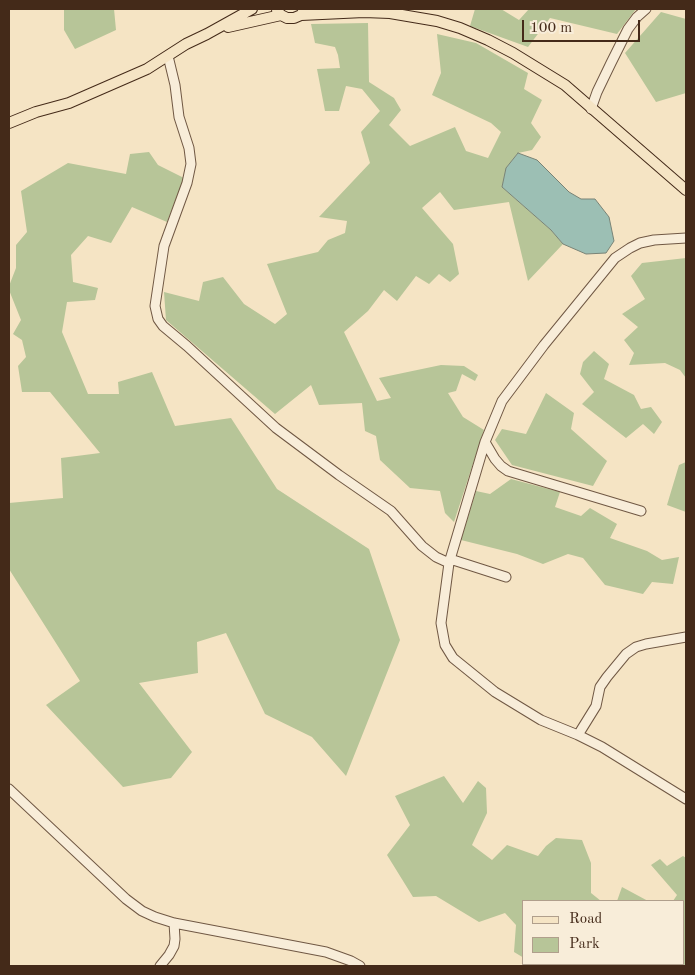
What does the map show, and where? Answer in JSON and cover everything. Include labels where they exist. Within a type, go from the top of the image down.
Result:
[{"type":"main road","points":[[9,123],[36,112],[69,103],[148,69],[186,44],[252,9]]},
{"type":"main road","points":[[214,30],[279,12],[287,18],[294,18],[303,12],[390,13],[437,21],[460,28],[513,53],[565,85],[686,190]]},
{"type":"street","points":[[592,109],[607,70],[628,30],[646,9]]},
{"type":"street","points":[[168,56],[175,85],[179,117],[189,148],[191,164],[187,183],[164,246],[155,306],[162,326],[187,346],[276,428],[339,475],[391,510],[422,546],[436,557],[506,577]]},
{"type":"street","points":[[686,238],[640,243],[615,258],[544,345],[502,401],[485,442],[450,561],[441,623],[445,644],[453,658],[496,692],[541,720],[602,747],[686,799]]},
{"type":"street","points":[[485,442],[495,459],[508,471],[641,511]]},
{"type":"street","points":[[578,735],[596,706],[600,687],[626,654],[636,647],[686,636]]},
{"type":"street","points":[[9,789],[126,899],[142,911],[174,923],[326,952],[360,966]]},
{"type":"street","points":[[160,966],[174,946],[174,923]]},
{"type":"green space","points":[[64,9],[114,9],[116,30],[75,49],[64,30]]},
{"type":"green space","points":[[475,9],[501,9],[519,20],[529,9],[636,9],[617,34],[550,18],[528,47],[470,26]]},
{"type":"green space","points":[[661,12],[686,19],[686,93],[656,102],[625,53]]},
{"type":"green space","points":[[368,23],[369,82],[394,98],[401,110],[389,125],[410,146],[455,127],[466,151],[488,158],[501,132],[491,123],[432,95],[441,73],[437,34],[476,43],[528,73],[524,89],[542,100],[531,123],[541,137],[532,150],[518,153],[507,167],[502,187],[551,230],[563,244],[528,281],[509,202],[454,210],[440,192],[422,208],[453,244],[459,274],[450,282],[439,274],[429,284],[416,276],[397,301],[384,290],[368,311],[344,332],[377,401],[391,398],[379,378],[441,365],[464,366],[478,375],[475,381],[462,374],[456,391],[448,393],[463,417],[484,430],[454,522],[445,513],[440,491],[410,488],[380,460],[376,436],[365,431],[362,403],[319,405],[311,385],[275,414],[166,320],[164,292],[199,301],[203,282],[223,277],[244,304],[275,324],[287,314],[267,264],[318,252],[328,240],[345,233],[347,221],[319,217],[370,163],[361,132],[380,111],[362,89],[346,86],[339,111],[325,111],[317,69],[340,68],[338,55],[335,47],[315,43],[311,24]]},
{"type":"green space","points":[[149,152],[158,165],[184,178],[167,222],[132,207],[111,243],[88,236],[71,255],[73,282],[98,288],[95,300],[67,302],[62,332],[88,394],[119,394],[118,382],[152,372],[175,426],[231,418],[277,489],[369,549],[400,640],[346,776],[312,737],[265,714],[226,633],[197,642],[198,673],[139,683],[192,752],[171,778],[123,787],[46,705],[80,681],[9,569],[9,503],[63,498],[61,458],[100,453],[50,392],[22,392],[18,366],[26,357],[22,340],[13,334],[21,320],[9,290],[16,268],[16,245],[27,232],[21,191],[68,163],[126,174],[130,154]]},
{"type":"green space","points":[[686,258],[686,378],[680,370],[665,363],[629,365],[634,353],[624,340],[638,327],[622,314],[645,299],[631,276],[642,263]]},
{"type":"green space","points":[[594,351],[609,364],[604,379],[634,395],[641,409],[651,407],[662,422],[654,434],[643,424],[626,438],[582,404],[594,392],[580,374],[583,362]]},
{"type":"green space","points":[[546,393],[574,413],[571,429],[607,461],[593,486],[512,465],[495,440],[502,429],[526,434]]},
{"type":"green space","points":[[686,462],[686,512],[667,505],[679,465]]},
{"type":"green space","points":[[511,479],[560,492],[555,507],[581,516],[590,508],[617,524],[610,538],[647,551],[662,560],[679,557],[673,584],[652,582],[643,594],[605,585],[583,558],[568,554],[543,564],[517,554],[461,540],[476,491],[490,494]]},
{"type":"green space","points":[[444,776],[463,803],[478,781],[486,788],[487,813],[472,845],[492,860],[507,845],[538,856],[556,838],[582,840],[591,863],[591,893],[600,900],[522,900],[522,957],[514,952],[516,925],[505,913],[479,922],[436,896],[413,897],[387,855],[410,825],[395,796]]},
{"type":"green space","points":[[683,856],[686,858],[686,966],[564,966],[685,965],[685,900],[674,900],[677,895],[651,865],[660,859],[667,866]]},
{"type":"green space","points":[[622,887],[646,900],[617,900]]},
{"type":"water","points":[[518,153],[537,160],[569,192],[581,199],[595,199],[609,217],[614,241],[606,253],[586,254],[563,244],[551,230],[502,187],[506,168]]}]
